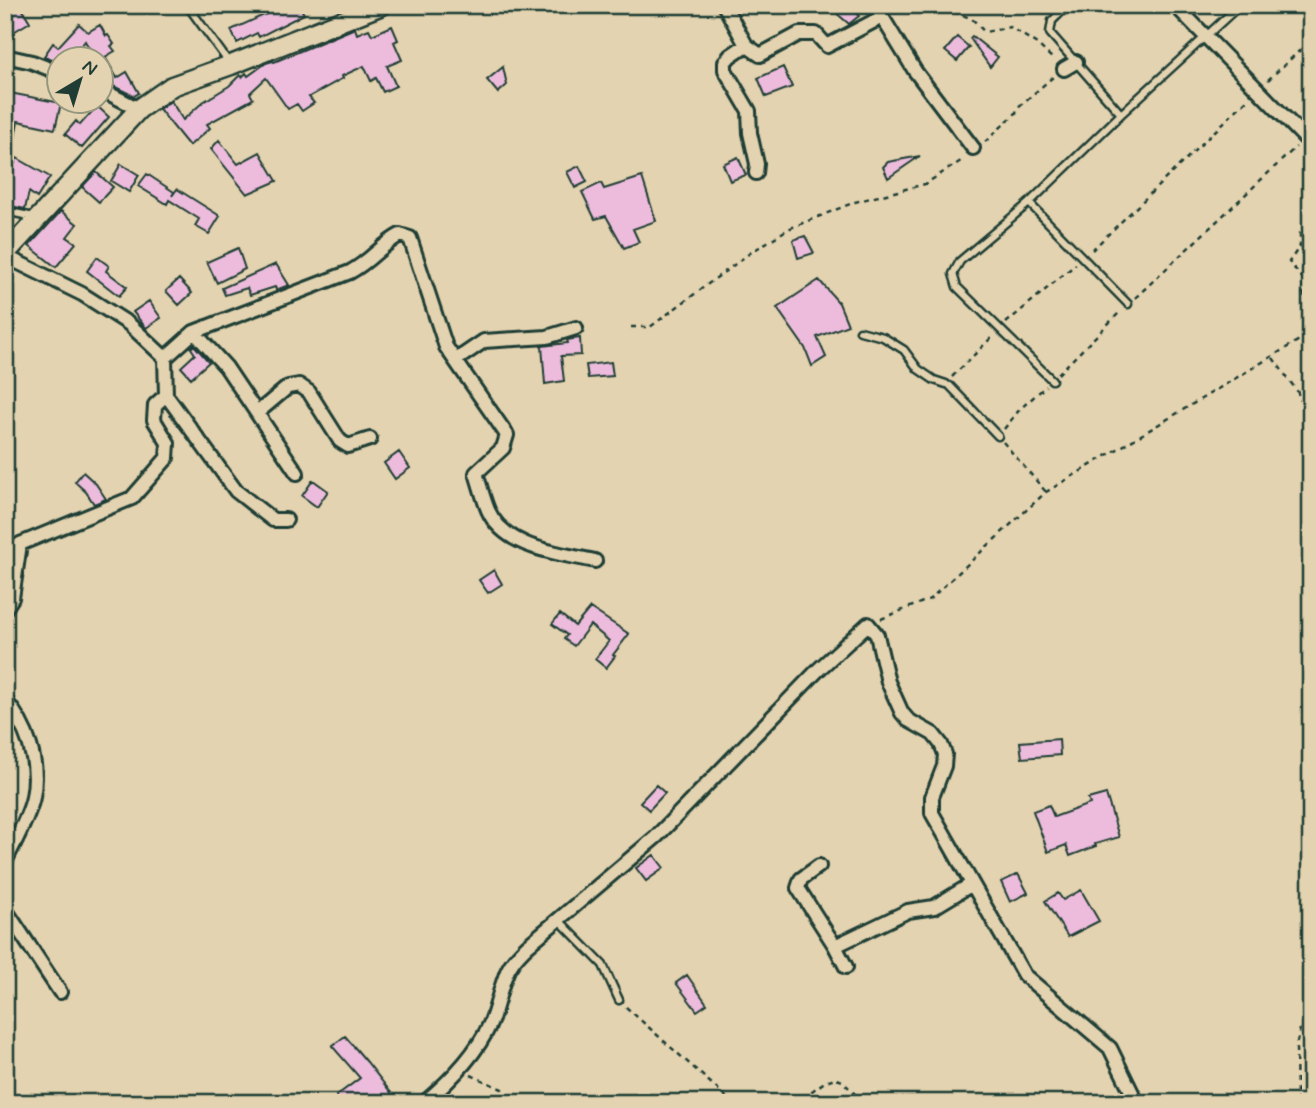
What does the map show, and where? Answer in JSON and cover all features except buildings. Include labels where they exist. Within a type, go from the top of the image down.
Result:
[{"type":"main road","points":[[5,255],[139,109],[172,86],[382,5]]},
{"type":"street","points":[[724,5],[746,45],[760,55],[799,34],[816,34],[827,46],[882,17],[915,71],[942,103],[973,148]]},
{"type":"street","points":[[1175,5],[1256,91],[1305,138]]},
{"type":"street","points":[[746,45],[730,56],[725,62],[725,70],[749,111],[756,173]]},
{"type":"street","points":[[5,56],[46,68]]},
{"type":"street","points":[[116,97],[139,109]]},
{"type":"street","points":[[286,520],[273,520],[236,491],[166,395],[166,358],[194,332],[366,264],[390,240],[400,234],[410,238],[446,347],[507,435],[503,448],[476,473],[489,513],[506,533],[532,547],[595,561]]},
{"type":"street","points":[[5,255],[82,294],[129,324],[166,358]]},
{"type":"street","points":[[456,360],[484,341],[547,337],[576,328]]},
{"type":"street","points":[[194,332],[226,367],[297,473]]},
{"type":"street","points":[[257,413],[288,387],[299,385],[309,392],[340,441],[348,446],[370,439]]},
{"type":"street","points":[[5,609],[12,598],[20,544],[132,498],[167,457],[168,443],[154,420],[155,405],[166,395]]},
{"type":"street","points":[[424,1103],[461,1067],[488,1027],[498,1006],[505,977],[512,962],[558,919],[656,837],[818,670],[869,624],[877,635],[888,682],[902,713],[908,720],[933,734],[941,744],[944,766],[936,785],[932,813],[1024,975],[1110,1048],[1137,1103]]},
{"type":"street","points":[[5,700],[24,726],[34,764],[33,798],[5,862]]},
{"type":"street","points":[[819,866],[801,879],[798,888],[846,967]]},
{"type":"street","points":[[835,946],[908,911],[934,907],[972,884]]},
{"type":"street","points":[[5,909],[60,992]]},
{"type":"lane","points":[[187,5],[231,65]]},
{"type":"lane","points":[[1068,5],[1052,21],[1050,33],[1070,66],[1121,114]]},
{"type":"lane","points":[[1052,380],[957,287],[953,274],[960,261],[1028,203],[1240,5]]},
{"type":"lane","points":[[1028,203],[1128,304]]},
{"type":"lane","points":[[5,211],[38,218]]},
{"type":"lane","points":[[860,331],[883,337],[904,350],[918,369],[934,380],[948,385],[998,436]]},
{"type":"lane","points":[[558,919],[603,965],[619,1000]]},
{"type":"path","points":[[631,327],[650,327],[750,253],[788,229],[855,202],[925,184],[949,170],[971,153],[973,148],[988,141],[1037,89],[1070,66],[1010,27],[985,32],[973,20],[944,10],[905,9],[882,17]]},
{"type":"path","points":[[948,385],[999,329],[1083,259],[1311,40]]},
{"type":"path","points":[[1311,216],[1300,233],[1300,246],[1289,262],[1306,282],[1302,289],[1311,323]]},
{"type":"path","points":[[869,624],[930,599],[1046,492],[1311,333]]},
{"type":"path","points":[[1273,357],[1297,391],[1311,425]]},
{"type":"path","points":[[619,1000],[733,1103]]},
{"type":"path","points":[[1297,1103],[1296,1046],[1311,1004]]},
{"type":"path","points":[[461,1067],[481,1081],[502,1089],[509,1103]]},
{"type":"path","points":[[794,1103],[835,1077],[864,1103]]}]
